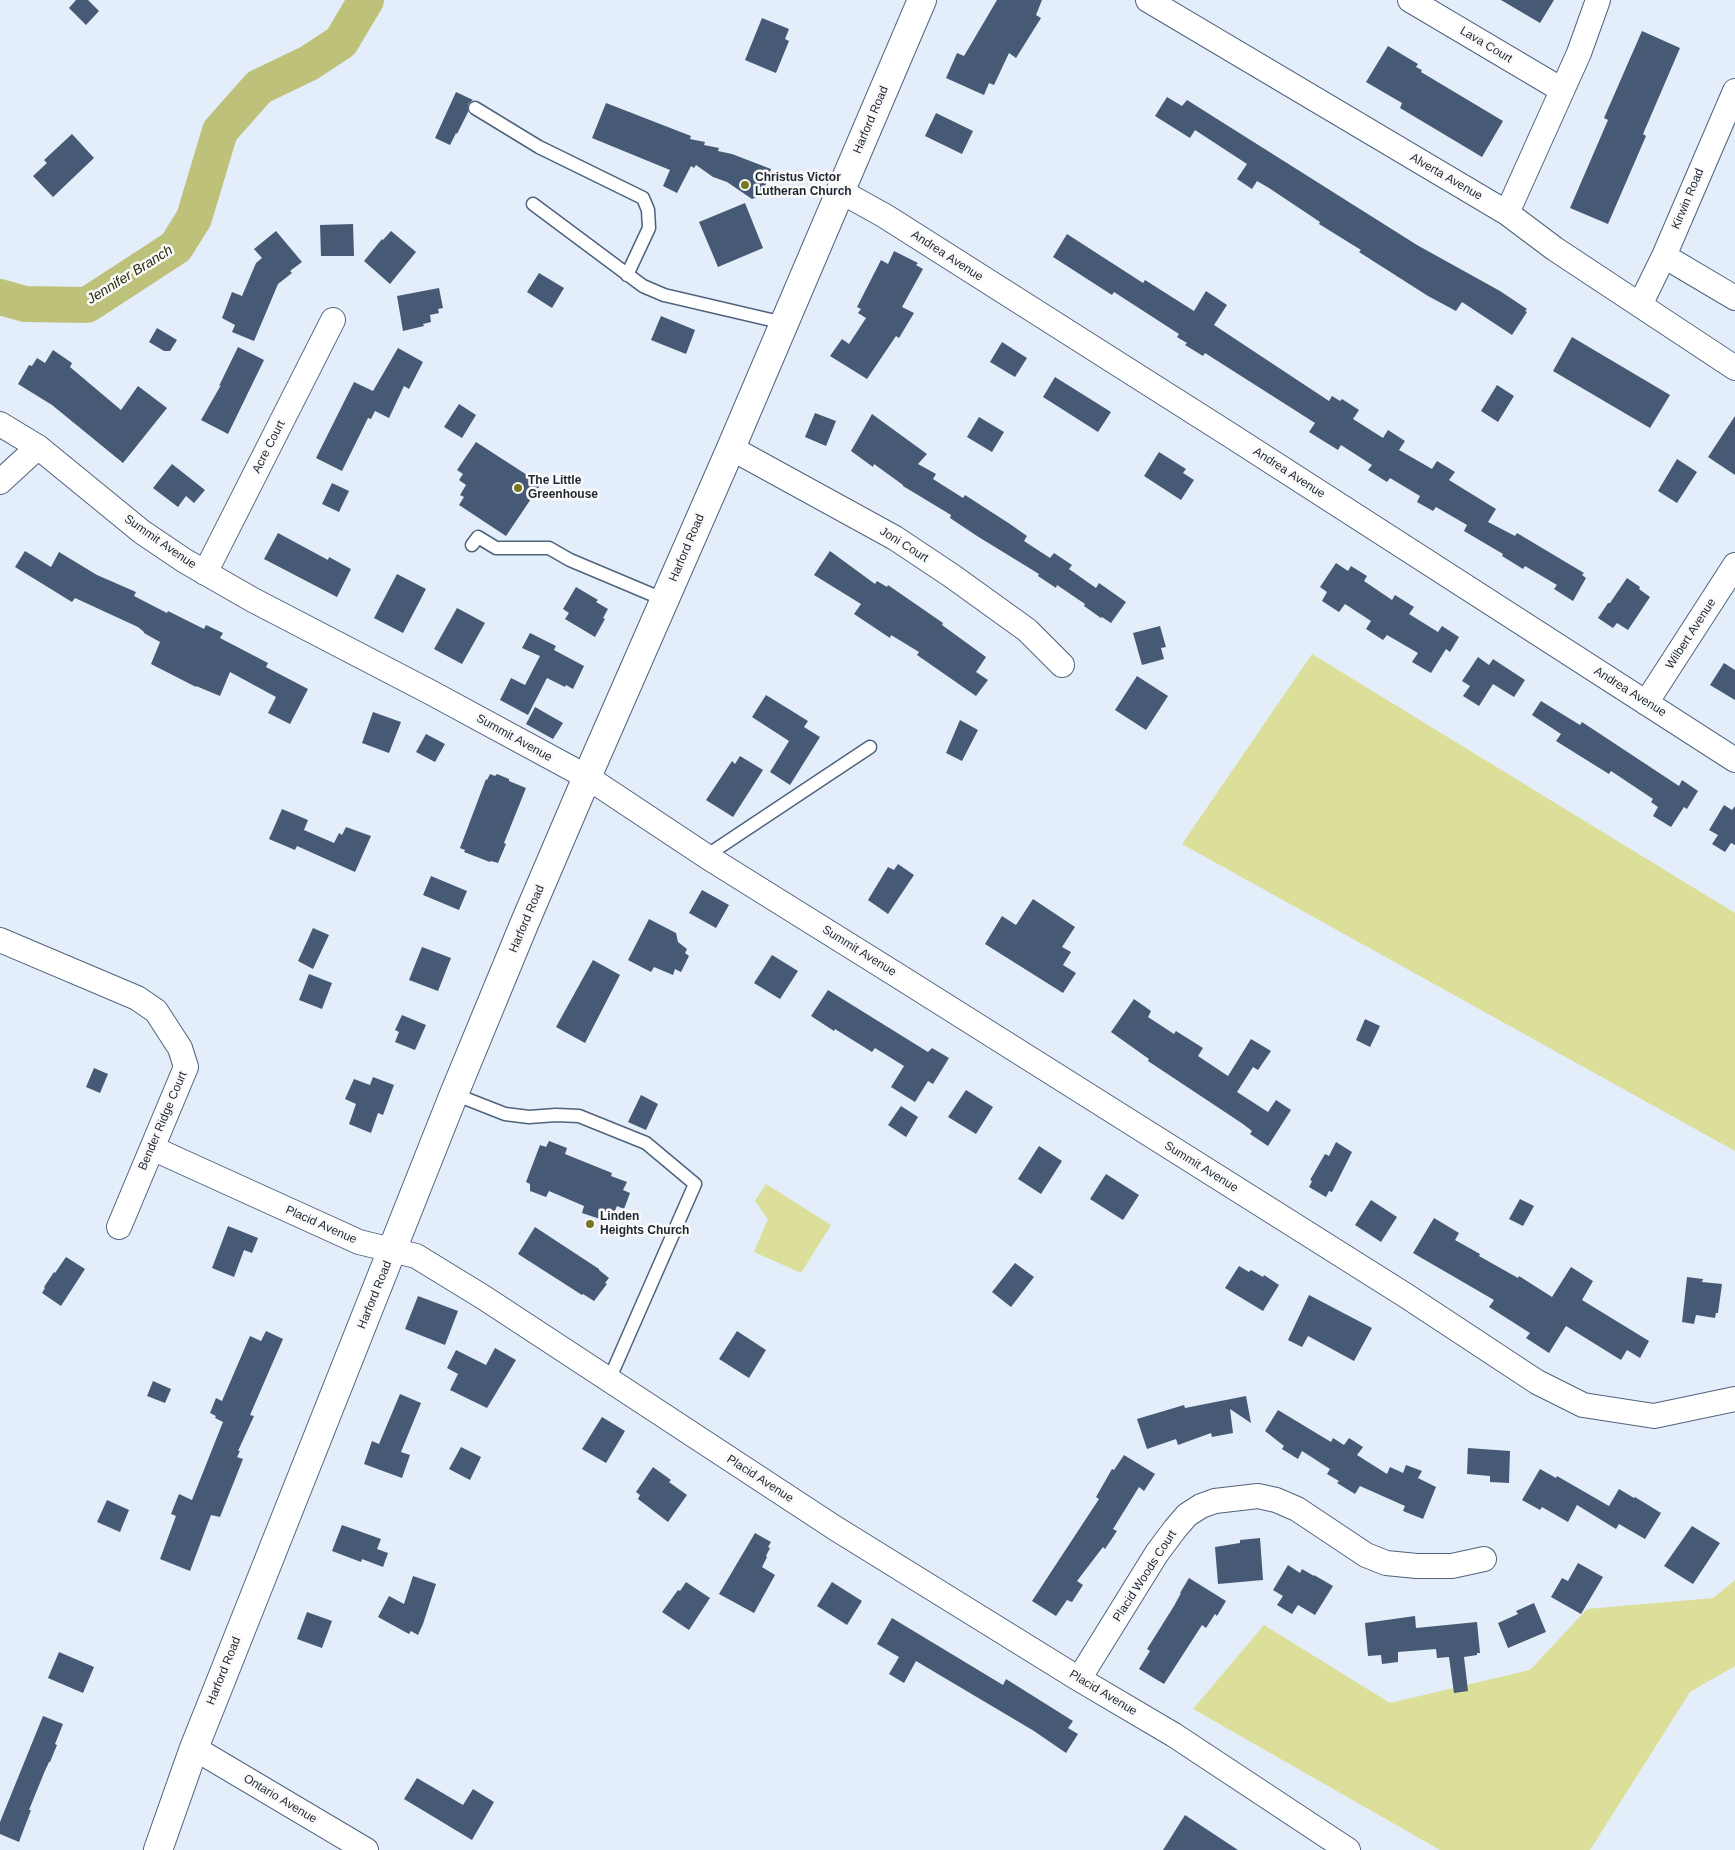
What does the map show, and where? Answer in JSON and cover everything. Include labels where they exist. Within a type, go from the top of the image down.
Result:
[{"type":"main road","name":"Harford Road","points":[[158,1850],[194,1748],[454,1094],[586,777],[665,600],[922,0]]},
{"type":"street","name":"Alverta Avenue","points":[[1148,0],[1507,213],[1555,249],[1735,368]]},
{"type":"street","name":"Lava Court","points":[[1410,0],[1562,90]]},
{"type":"street","points":[[1507,213],[1579,52],[1598,0]]},
{"type":"street","name":"Kirwin Road","points":[[1640,305],[1664,256],[1733,101]]},
{"type":"street","name":"Andrea Avenue","points":[[840,191],[884,216],[1230,435],[1735,760]]},
{"type":"street","points":[[1664,256],[1735,298]]},
{"type":"street","name":"Acre Court","points":[[206,574],[333,320]]},
{"type":"street","name":"Summit Avenue","points":[[0,424],[38,447],[142,532],[206,574],[586,777],[706,856],[1388,1284],[1537,1382],[1583,1404],[1654,1416],[1735,1400]]},
{"type":"street","points":[[0,482],[38,447]]},
{"type":"street","name":"Joni Court","points":[[730,448],[895,538],[1027,630],[1062,665]]},
{"type":"street","name":"Wilbert Avenue","points":[[1646,703],[1735,565]]},
{"type":"street","name":"Bender Ridge Court","points":[[0,940],[137,998],[156,1011],[176,1040],[186,1067],[119,1227]]},
{"type":"street","name":"Placid Avenue","points":[[152,1148],[359,1242],[416,1256],[835,1528],[1079,1679],[1174,1735],[1348,1850]]},
{"type":"street","name":"Placid Woods Court","points":[[1079,1679],[1157,1553],[1175,1529],[1187,1515],[1201,1506],[1215,1501],[1258,1496],[1276,1500],[1297,1509],[1366,1555],[1386,1562],[1417,1566],[1452,1566],[1484,1559]]},
{"type":"street","name":"Ontario Avenue","points":[[194,1748],[366,1850]]},
{"type":"lane","points":[[475,108],[539,147],[643,198],[648,210],[649,228],[627,275]]},
{"type":"lane","points":[[534,204],[644,286],[664,295],[784,323]]},
{"type":"lane","points":[[472,545],[478,537],[496,548],[549,548],[570,560],[665,600]]},
{"type":"lane","points":[[706,856],[870,748]]},
{"type":"lane","points":[[454,1094],[505,1114],[529,1118],[556,1115],[579,1116],[646,1143],[695,1184],[609,1380]]},
{"type":"shaded area","points":[[0,280],[16,286],[37,298],[51,316],[35,315],[0,302]]},
{"type":"shaded area","points":[[1312,654],[1735,913],[1735,1151],[1182,844]]},
{"type":"shaded area","points":[[766,1184],[831,1225],[801,1273],[754,1252],[768,1219],[755,1201]]},
{"type":"shaded area","points":[[1735,1580],[1735,1666],[1690,1692],[1590,1850],[1440,1850],[1193,1709],[1264,1625],[1390,1703],[1530,1670],[1587,1609],[1713,1598]]},
{"type":"building","points":[[76,0],[88,0],[99,11],[86,25],[69,8]]},
{"type":"building","points":[[997,0],[1042,0],[1036,15],[1041,18],[1016,58],[1009,53],[994,85],[989,83],[984,95],[946,78],[957,53],[964,56]]},
{"type":"building","points":[[1501,0],[1554,0],[1540,23]]},
{"type":"building","points":[[762,18],[789,29],[785,39],[789,41],[776,73],[745,60]]},
{"type":"building","points":[[1642,31],[1680,48],[1643,134],[1646,136],[1608,224],[1570,208],[1608,120],[1604,118]]},
{"type":"building","points":[[1388,46],[1418,64],[1416,67],[1422,70],[1421,72],[1503,121],[1482,157],[1400,108],[1402,103],[1366,82]]},
{"type":"building","points":[[456,92],[473,100],[468,104],[468,112],[450,145],[435,138]]},
{"type":"building","points":[[1167,97],[1182,106],[1187,100],[1417,245],[1500,291],[1527,309],[1525,311],[1527,312],[1512,335],[1462,302],[1456,311],[1428,296],[1359,252],[1361,250],[1319,224],[1320,222],[1269,188],[1257,181],[1252,189],[1237,179],[1247,164],[1195,130],[1190,138],[1155,116]]},
{"type":"building","name":"Christus Victor Lutheran Church","points":[[606,103],[691,136],[690,139],[705,142],[704,145],[719,148],[718,151],[732,154],[771,169],[762,195],[752,199],[727,182],[713,177],[696,165],[694,168],[691,166],[677,193],[663,186],[670,170],[592,138]]},
{"type":"building","points":[[936,113],[973,131],[962,154],[925,136]]},
{"type":"building","points":[[72,134],[94,158],[53,197],[33,176],[47,163],[44,160]]},
{"type":"building","points":[[745,203],[763,248],[718,267],[699,222]]},
{"type":"building","points":[[353,224],[354,256],[321,256],[320,225]]},
{"type":"building","points":[[276,231],[302,262],[278,284],[254,341],[232,332],[235,325],[222,318],[232,292],[242,296],[256,263],[262,258],[254,249]]},
{"type":"building","points":[[391,231],[416,252],[390,284],[364,261]]},
{"type":"building","points":[[1067,234],[1143,283],[1145,280],[1194,311],[1206,291],[1227,305],[1214,325],[1329,401],[1332,396],[1340,401],[1342,399],[1359,410],[1353,419],[1383,438],[1388,430],[1405,441],[1399,450],[1432,469],[1437,461],[1455,472],[1449,480],[1496,509],[1488,522],[1515,536],[1517,533],[1584,573],[1582,575],[1586,578],[1573,601],[1554,589],[1557,585],[1525,566],[1523,569],[1502,556],[1503,554],[1464,531],[1467,525],[1436,507],[1433,511],[1417,502],[1420,496],[1390,478],[1387,482],[1368,470],[1372,465],[1341,445],[1338,450],[1309,432],[1315,423],[1205,353],[1203,356],[1185,345],[1187,343],[1177,337],[1179,334],[1114,292],[1112,295],[1053,257]]},
{"type":"building","points":[[894,251],[918,263],[916,265],[923,269],[902,307],[914,313],[899,338],[896,336],[867,379],[830,356],[842,339],[849,344],[866,318],[858,313],[861,309],[857,307],[881,260],[888,264]]},
{"type":"building","points":[[539,273],[564,288],[552,308],[527,292]]},
{"type":"building","points":[[439,288],[443,308],[438,309],[439,313],[430,315],[431,322],[423,324],[424,326],[403,331],[397,296]]},
{"type":"building","points":[[661,316],[695,330],[686,354],[651,340]]},
{"type":"building","points":[[157,328],[177,340],[170,351],[164,351],[149,342]]},
{"type":"building","points":[[1572,337],[1670,395],[1650,428],[1553,371]]},
{"type":"building","points":[[1002,342],[1027,358],[1015,377],[990,362]]},
{"type":"building","points":[[238,347],[264,360],[228,434],[201,420],[221,385],[219,386]]},
{"type":"building","points":[[398,348],[423,362],[409,389],[404,386],[389,418],[375,411],[371,419],[368,418],[342,471],[316,458],[354,382],[373,391]]},
{"type":"building","points":[[53,350],[72,363],[70,367],[121,410],[138,386],[167,408],[123,463],[52,405],[18,384],[29,365],[32,366],[37,358],[45,363]]},
{"type":"building","points":[[1055,377],[1111,412],[1098,432],[1043,397]]},
{"type":"building","points":[[1497,385],[1514,396],[1498,422],[1481,411]]},
{"type":"building","points":[[459,404],[476,415],[462,438],[444,427]]},
{"type":"building","points":[[815,413],[836,421],[826,446],[805,437]]},
{"type":"building","points":[[872,414],[927,454],[918,464],[936,474],[933,479],[963,498],[965,495],[1010,524],[1027,536],[1024,541],[1050,558],[1054,553],[1072,565],[1069,569],[1096,588],[1099,583],[1126,602],[1111,623],[1101,618],[1084,606],[1085,604],[1057,585],[1056,588],[1038,576],[1039,574],[950,518],[951,515],[903,486],[874,464],[873,467],[851,451]]},
{"type":"building","points":[[1735,416],[1735,475],[1708,457]]},
{"type":"building","points":[[979,417],[1004,432],[992,452],[967,437]]},
{"type":"building","points":[[476,442],[541,484],[506,536],[459,505],[464,497],[460,495],[466,485],[459,480],[463,474],[457,470]]},
{"type":"building","points":[[1159,452],[1186,469],[1183,473],[1194,480],[1181,500],[1144,476]]},
{"type":"building","points":[[1677,459],[1697,472],[1677,503],[1658,491]]},
{"type":"building","points":[[172,464],[205,490],[194,503],[186,496],[178,507],[153,488]]},
{"type":"building","points":[[332,483],[349,491],[339,512],[322,504]]},
{"type":"building","points":[[278,533],[328,560],[329,557],[351,569],[337,597],[264,559]]},
{"type":"building","points":[[25,551],[51,567],[59,552],[97,575],[136,592],[134,596],[167,613],[168,611],[204,629],[206,625],[223,633],[220,638],[268,663],[266,667],[308,689],[290,724],[268,713],[276,697],[230,672],[220,696],[196,687],[151,664],[160,642],[144,633],[138,627],[75,598],[72,602],[15,567]]},
{"type":"building","points":[[830,551],[875,584],[877,581],[887,587],[888,585],[943,623],[942,625],[986,657],[976,672],[988,680],[976,696],[917,655],[919,652],[891,635],[890,638],[854,614],[861,604],[814,575]]},
{"type":"building","points":[[1336,563],[1348,571],[1351,566],[1367,576],[1364,581],[1392,600],[1395,595],[1414,607],[1409,614],[1438,632],[1442,626],[1459,637],[1450,652],[1446,649],[1431,673],[1412,662],[1418,653],[1387,635],[1383,640],[1366,629],[1371,621],[1345,604],[1339,612],[1322,601],[1327,592],[1320,587]]},
{"type":"building","points":[[397,574],[426,589],[403,633],[374,618]]},
{"type":"building","points":[[1627,578],[1650,597],[1628,630],[1617,623],[1613,628],[1598,618]]},
{"type":"building","points":[[576,587],[598,600],[596,602],[608,609],[595,637],[565,619],[569,613],[563,609]]},
{"type":"building","points":[[457,608],[485,623],[462,664],[434,649]]},
{"type":"building","points":[[1160,626],[1166,647],[1161,648],[1164,659],[1142,665],[1133,633]]},
{"type":"building","points":[[530,633],[556,646],[554,650],[584,666],[573,689],[547,678],[528,715],[500,700],[511,678],[525,685],[540,656],[522,648]]},
{"type":"building","points":[[1478,657],[1489,665],[1493,659],[1525,680],[1514,697],[1493,684],[1479,706],[1463,696],[1470,686],[1462,681]]},
{"type":"building","points":[[1724,663],[1735,670],[1735,700],[1710,685]]},
{"type":"building","points":[[1137,676],[1168,696],[1146,730],[1115,710]]},
{"type":"building","points":[[766,695],[808,721],[804,727],[820,737],[790,785],[770,772],[789,741],[752,717]]},
{"type":"building","points":[[1541,701],[1580,725],[1582,722],[1679,786],[1682,780],[1698,791],[1687,809],[1684,807],[1671,827],[1653,816],[1658,807],[1651,802],[1653,799],[1611,771],[1609,774],[1556,741],[1561,734],[1532,715]]},
{"type":"building","points":[[535,707],[563,723],[553,739],[526,724]]},
{"type":"building","points":[[373,712],[401,722],[389,753],[362,743]]},
{"type":"building","points":[[960,720],[978,730],[962,761],[946,753]]},
{"type":"building","points":[[426,734],[445,744],[435,762],[416,752]]},
{"type":"building","points":[[740,756],[763,770],[733,817],[706,800],[732,761],[735,764]]},
{"type":"building","points":[[490,774],[495,776],[497,774],[526,788],[498,863],[490,862],[464,852],[465,850],[460,848],[486,779]]},
{"type":"building","points":[[1724,805],[1732,810],[1735,806],[1735,845],[1731,843],[1725,852],[1712,844],[1718,835],[1709,830]]},
{"type":"building","points":[[282,809],[308,820],[304,830],[334,843],[339,833],[342,835],[346,827],[371,836],[355,872],[297,846],[295,850],[269,839]]},
{"type":"building","points":[[898,864],[914,875],[888,914],[868,900],[888,867],[894,870]]},
{"type":"building","points":[[431,876],[467,891],[459,910],[423,895]]},
{"type":"building","points":[[702,890],[729,905],[716,928],[689,913]]},
{"type":"building","points":[[1033,899],[1075,927],[1062,947],[1071,952],[1063,965],[1076,973],[1063,993],[985,944],[1002,916],[1016,925]]},
{"type":"building","points":[[649,919],[676,933],[678,942],[687,949],[685,953],[689,956],[681,972],[675,969],[673,975],[654,967],[651,972],[628,960]]},
{"type":"building","points":[[313,928],[329,935],[313,969],[298,961]]},
{"type":"building","points":[[422,947],[451,958],[438,991],[409,980]]},
{"type":"building","points":[[772,955],[798,971],[780,999],[754,983]]},
{"type":"building","points":[[593,960],[620,975],[585,1043],[556,1027]]},
{"type":"building","points":[[309,974],[332,983],[322,1009],[299,1000]]},
{"type":"building","points":[[828,990],[928,1052],[932,1048],[949,1058],[933,1084],[928,1081],[915,1102],[891,1087],[904,1066],[875,1048],[872,1052],[811,1016]]},
{"type":"building","points":[[1134,999],[1151,1011],[1148,1017],[1174,1034],[1176,1031],[1203,1048],[1198,1056],[1228,1076],[1251,1039],[1271,1051],[1258,1070],[1253,1067],[1237,1092],[1268,1112],[1276,1100],[1291,1110],[1268,1146],[1250,1134],[1252,1131],[1243,1124],[1148,1061],[1149,1059],[1111,1032]]},
{"type":"building","points":[[402,1015],[426,1025],[415,1050],[395,1042],[399,1032],[395,1030]]},
{"type":"building","points":[[1365,1019],[1380,1026],[1370,1047],[1356,1040]]},
{"type":"building","points":[[94,1068],[108,1074],[100,1093],[86,1087]]},
{"type":"building","points":[[373,1077],[394,1085],[383,1115],[378,1113],[371,1133],[349,1124],[356,1104],[345,1099],[354,1079],[370,1085]]},
{"type":"building","points":[[966,1090],[993,1107],[976,1134],[948,1117]]},
{"type":"building","points":[[641,1095],[658,1104],[646,1130],[628,1122]]},
{"type":"building","points":[[901,1106],[918,1117],[906,1137],[888,1125]]},
{"type":"building","points":[[549,1141],[567,1148],[565,1154],[612,1173],[611,1176],[627,1182],[623,1190],[630,1193],[624,1209],[617,1206],[613,1215],[603,1211],[600,1219],[582,1213],[584,1206],[549,1191],[546,1197],[530,1191],[530,1184],[526,1182],[540,1145],[546,1147]]},
{"type":"building","points":[[1336,1142],[1352,1152],[1332,1192],[1329,1191],[1326,1197],[1309,1187],[1312,1181],[1310,1180],[1325,1154],[1329,1156]]},
{"type":"building","points":[[1039,1146],[1062,1161],[1041,1194],[1018,1179]]},
{"type":"building","points":[[1106,1174],[1139,1195],[1123,1220],[1090,1199]]},
{"type":"building","points":[[1520,1199],[1534,1206],[1523,1226],[1509,1219]]},
{"type":"building","points":[[1371,1200],[1397,1217],[1381,1242],[1355,1225]]},
{"type":"building","points":[[1434,1218],[1459,1233],[1455,1240],[1480,1254],[1479,1256],[1518,1278],[1519,1276],[1552,1297],[1571,1267],[1593,1281],[1582,1300],[1649,1341],[1640,1358],[1627,1350],[1621,1360],[1566,1326],[1549,1353],[1526,1338],[1530,1333],[1489,1307],[1494,1300],[1413,1253]]},
{"type":"building","points":[[228,1226],[258,1238],[252,1253],[244,1250],[234,1277],[212,1268]]},
{"type":"building","points":[[535,1227],[599,1269],[609,1278],[605,1283],[607,1284],[594,1301],[518,1254]]},
{"type":"building","points":[[66,1257],[85,1269],[61,1306],[42,1293],[54,1272]]},
{"type":"building","points":[[1015,1263],[1034,1277],[1011,1307],[992,1292]]},
{"type":"building","points":[[1239,1266],[1249,1272],[1251,1270],[1263,1277],[1264,1275],[1279,1285],[1263,1311],[1225,1288]]},
{"type":"building","points":[[1687,1277],[1703,1279],[1702,1282],[1722,1284],[1718,1313],[1716,1313],[1715,1318],[1696,1315],[1694,1324],[1682,1322]]},
{"type":"building","points":[[1309,1295],[1372,1328],[1354,1361],[1308,1336],[1302,1347],[1288,1340]]},
{"type":"building","points":[[418,1296],[458,1311],[445,1345],[405,1329]]},
{"type":"building","points":[[266,1331],[283,1339],[250,1415],[254,1416],[237,1457],[243,1459],[220,1517],[211,1515],[190,1571],[160,1559],[176,1516],[171,1514],[179,1494],[192,1500],[223,1422],[210,1413],[216,1398],[222,1401],[250,1336],[261,1341]]},
{"type":"building","points":[[737,1331],[766,1350],[749,1378],[719,1359]]},
{"type":"building","points":[[495,1348],[516,1360],[487,1408],[450,1390],[458,1374],[447,1368],[456,1350],[486,1365]]},
{"type":"building","points":[[153,1381],[171,1389],[165,1403],[147,1396]]},
{"type":"building","points":[[400,1394],[421,1403],[401,1452],[410,1455],[402,1478],[364,1464],[372,1441],[379,1444]]},
{"type":"building","points":[[1246,1396],[1251,1423],[1230,1409],[1233,1433],[1212,1437],[1211,1433],[1178,1445],[1176,1439],[1147,1449],[1137,1419],[1184,1405],[1185,1408]]},
{"type":"building","points":[[1278,1410],[1331,1442],[1333,1438],[1344,1445],[1349,1438],[1363,1447],[1357,1455],[1387,1474],[1390,1467],[1403,1473],[1406,1465],[1422,1471],[1418,1478],[1436,1487],[1423,1519],[1403,1511],[1405,1506],[1360,1486],[1355,1494],[1337,1483],[1339,1481],[1327,1474],[1330,1469],[1302,1451],[1298,1459],[1282,1449],[1284,1446],[1265,1431]]},
{"type":"building","points":[[602,1417],[625,1431],[606,1463],[582,1449]]},
{"type":"building","points":[[461,1447],[481,1457],[470,1480],[449,1469]]},
{"type":"building","points":[[1468,1448],[1510,1451],[1509,1483],[1490,1482],[1490,1476],[1467,1474]]},
{"type":"building","points":[[1124,1455],[1155,1474],[1144,1491],[1139,1487],[1113,1529],[1117,1531],[1105,1549],[1103,1547],[1077,1581],[1083,1585],[1072,1602],[1067,1600],[1056,1616],[1032,1601],[1099,1499],[1096,1497],[1112,1469],[1114,1470]]},
{"type":"building","points":[[653,1467],[687,1495],[668,1522],[638,1499],[640,1495],[636,1492]]},
{"type":"building","points":[[1540,1469],[1556,1478],[1557,1476],[1609,1506],[1619,1489],[1661,1513],[1645,1539],[1619,1524],[1616,1529],[1577,1505],[1568,1522],[1542,1507],[1540,1510],[1522,1500]]},
{"type":"building","points":[[107,1500],[129,1510],[120,1532],[97,1522]]},
{"type":"building","points":[[342,1525],[381,1539],[377,1549],[388,1553],[383,1567],[362,1559],[361,1562],[332,1551]]},
{"type":"building","points":[[1692,1526],[1720,1543],[1693,1584],[1664,1566]]},
{"type":"building","points":[[755,1533],[771,1542],[762,1567],[775,1575],[754,1613],[719,1594]]},
{"type":"building","points":[[1260,1538],[1263,1580],[1218,1584],[1215,1547],[1240,1543],[1240,1540]]},
{"type":"building","points":[[1578,1563],[1603,1577],[1581,1614],[1551,1597],[1562,1578],[1568,1581]]},
{"type":"building","points":[[1288,1565],[1300,1573],[1302,1569],[1333,1586],[1315,1615],[1298,1605],[1292,1614],[1277,1605],[1283,1596],[1273,1590]]},
{"type":"building","points":[[413,1576],[436,1584],[418,1635],[411,1631],[409,1634],[378,1617],[389,1596],[404,1604]]},
{"type":"building","points":[[1189,1578],[1226,1601],[1217,1616],[1215,1614],[1206,1628],[1202,1625],[1164,1684],[1139,1669],[1150,1651],[1147,1649]]},
{"type":"building","points":[[686,1582],[710,1598],[689,1630],[662,1612]]},
{"type":"building","points":[[832,1582],[862,1601],[847,1625],[817,1606]]},
{"type":"building","points":[[1534,1603],[1546,1632],[1508,1648],[1498,1623],[1518,1614],[1516,1611]]},
{"type":"building","points":[[307,1612],[332,1621],[322,1648],[297,1639]]},
{"type":"building","points":[[1415,1616],[1416,1628],[1477,1622],[1480,1653],[1464,1657],[1468,1691],[1454,1693],[1449,1657],[1437,1658],[1436,1649],[1398,1652],[1398,1662],[1382,1664],[1381,1655],[1368,1656],[1365,1623]]},
{"type":"building","points":[[892,1618],[1003,1685],[1006,1679],[1073,1721],[1068,1728],[1078,1734],[1066,1753],[1034,1731],[916,1661],[904,1683],[889,1674],[899,1657],[877,1644]]},
{"type":"building","points":[[59,1652],[94,1667],[83,1693],[48,1678]]},
{"type":"building","points":[[43,1716],[63,1724],[55,1744],[57,1745],[29,1810],[31,1810],[19,1842],[0,1834],[0,1822]]},
{"type":"building","points":[[417,1778],[463,1805],[473,1789],[494,1802],[472,1840],[404,1799]]},
{"type":"building","points":[[1185,1815],[1238,1850],[1163,1850]]},
{"type":"waterway","name":"Jennifer Branch","points":[[0,297],[25,304],[87,305],[176,247],[194,218],[220,131],[259,87],[309,63],[341,42],[366,0]]},
{"type":"place","name":"Christus Victor Lutheran Church","points":[[745,185]]},
{"type":"place","name":"The Little Greenhouse","points":[[518,488]]},
{"type":"place","name":"Linden Heights Church","points":[[590,1224]]}]
